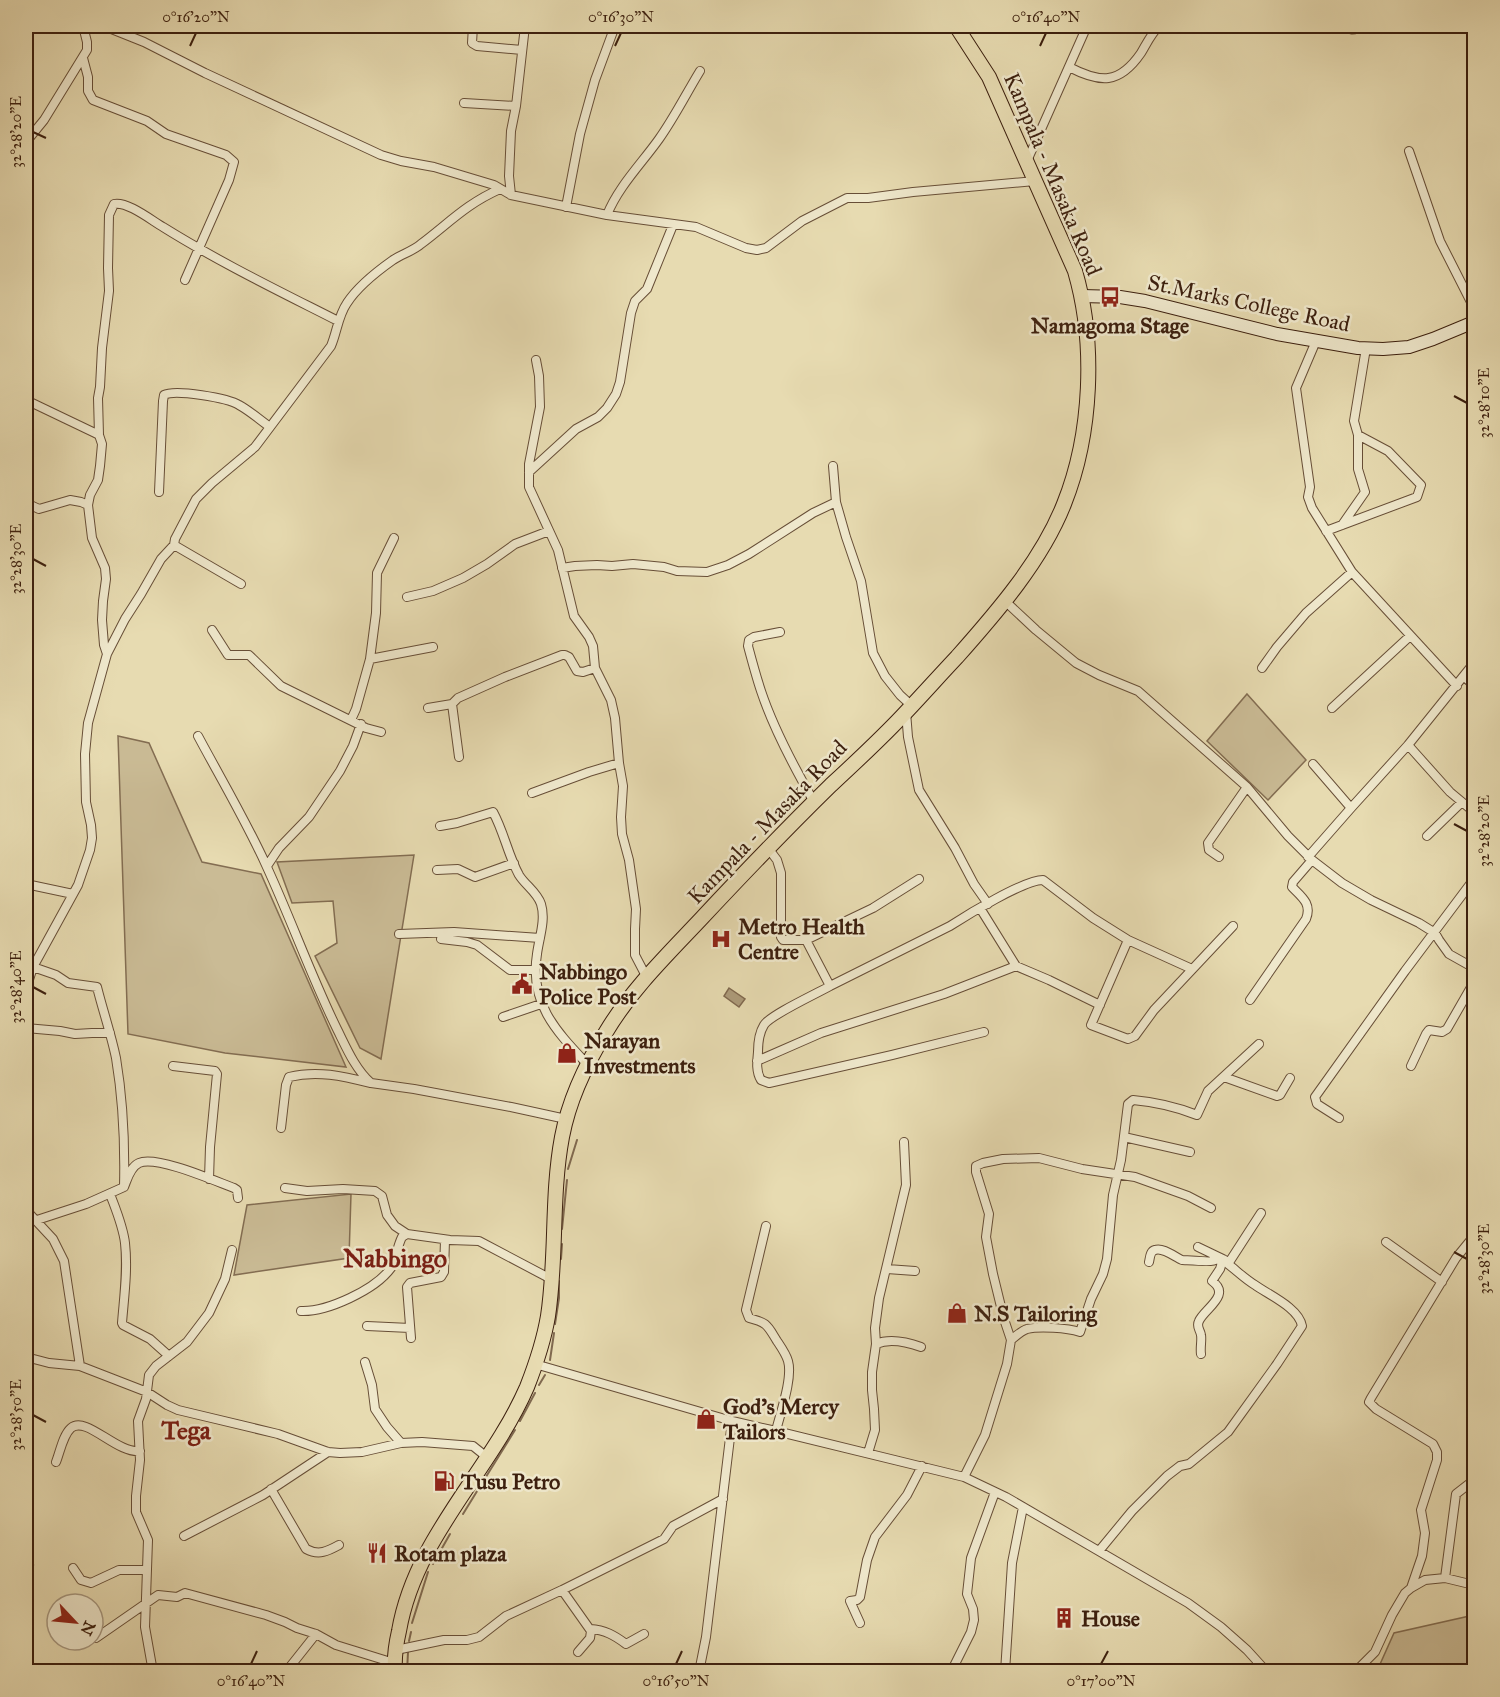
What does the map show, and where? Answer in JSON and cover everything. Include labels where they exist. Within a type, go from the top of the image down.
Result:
[{"type":"main road","name":"Kampala - Masaka Road","points":[[395,1662],[406,1601],[425,1554],[509,1424],[528,1385],[548,1317],[557,1173],[566,1119],[588,1065],[606,1032],[646,978],[768,848],[909,709],[976,636],[1005,601],[1046,540],[1064,505],[1074,473],[1083,429],[1089,372],[1088,337],[1082,296],[1075,271],[989,77],[956,26]]},
{"type":"main road","name":"St.Marks College Road","points":[[1082,296],[1120,297],[1145,301],[1276,334],[1366,348],[1409,347],[1474,322]]},
{"type":"street","points":[[26,142],[44,120],[87,50],[83,26]]},
{"type":"street","points":[[104,26],[144,42],[381,155],[494,184],[511,195],[607,215],[696,227],[746,248],[757,250],[766,248],[779,240],[802,221],[848,198],[1035,181]]},
{"type":"street","points":[[473,26],[472,43],[477,46],[522,50]]},
{"type":"street","points":[[511,195],[509,176],[512,130],[525,26]]},
{"type":"street","points":[[566,207],[580,134],[595,80],[615,26]]},
{"type":"street","points":[[1027,161],[1087,26]]},
{"type":"street","points":[[1069,66],[1092,77],[1106,79],[1119,75],[1131,66],[1159,26]]},
{"type":"street","points":[[1340,26],[1352,30],[1361,26]]},
{"type":"street","points":[[83,58],[88,77],[88,91],[93,100],[147,121],[166,134],[226,155],[234,162],[230,180],[185,280]]},
{"type":"street","points":[[607,215],[622,189],[661,136],[700,71]]},
{"type":"street","points":[[464,103],[516,106]]},
{"type":"street","points":[[1409,151],[1440,241],[1474,308]]},
{"type":"street","points":[[26,989],[33,968],[78,885],[90,850],[92,837],[86,802],[85,754],[88,723],[107,654],[124,619],[161,559],[174,545],[196,499],[249,453],[270,427],[331,346],[337,332],[338,321],[346,305],[358,290],[394,259],[420,246],[464,208],[480,197],[500,189]]},
{"type":"street","points":[[107,654],[102,620],[105,568],[92,538],[88,505],[99,474],[102,444],[99,435],[98,398],[109,291],[109,215],[111,208],[114,204],[121,204],[136,211],[199,248],[338,321]]},
{"type":"street","points":[[529,471],[576,429],[598,417],[616,394],[635,301],[647,289],[673,225]]},
{"type":"street","points":[[1316,341],[1296,388],[1310,487],[1308,497],[1312,508],[1352,572],[1457,686]]},
{"type":"street","points":[[1342,525],[1365,492],[1358,469],[1358,435],[1354,421],[1366,348]]},
{"type":"street","points":[[536,360],[540,408],[529,464],[529,487],[558,550],[574,616],[589,637],[595,668],[611,700],[623,786],[622,834],[629,860],[636,909],[635,955],[646,978]]},
{"type":"street","points":[[159,492],[164,394],[179,392],[220,398],[238,404],[270,427]]},
{"type":"street","points":[[26,400],[99,435]]},
{"type":"street","points":[[1326,531],[1417,496],[1421,485],[1388,452],[1358,435]]},
{"type":"street","points":[[833,466],[836,502],[861,581],[873,653],[885,676],[909,709],[908,737],[919,790],[955,848],[1016,966],[1100,1005]]},
{"type":"street","points":[[26,504],[39,509],[70,500],[88,505]]},
{"type":"street","points":[[562,568],[633,564],[664,567],[677,571],[707,572],[728,565],[749,554],[813,513],[836,502]]},
{"type":"street","points":[[407,597],[433,591],[463,578],[515,544],[549,531]]},
{"type":"street","points":[[351,720],[370,659],[376,613],[377,573],[394,538]]},
{"type":"street","points":[[174,545],[241,584]]},
{"type":"street","points":[[1262,668],[1306,614],[1352,572]]},
{"type":"street","points":[[1005,601],[1076,663],[1138,691],[1246,787],[1310,859],[1342,883],[1435,933],[1449,954],[1474,968]]},
{"type":"street","points":[[212,630],[228,655],[249,655],[280,686],[366,728],[381,732]]},
{"type":"street","points":[[780,632],[754,637],[749,640],[748,646],[760,689],[773,722],[814,802]]},
{"type":"street","points":[[1332,708],[1410,636]]},
{"type":"street","points":[[370,659],[433,647]]},
{"type":"street","points":[[428,708],[452,704],[465,694],[565,655],[577,671],[583,672],[595,668]]},
{"type":"street","points":[[1250,1000],[1306,920],[1307,904],[1292,887],[1293,882],[1351,808],[1408,746],[1474,663]]},
{"type":"street","points":[[1464,677],[1474,685]]},
{"type":"street","points":[[452,704],[459,757]]},
{"type":"street","points":[[267,866],[279,848],[309,817],[340,771],[361,724]]},
{"type":"street","points":[[891,727],[908,737]]},
{"type":"street","points":[[198,736],[231,793],[267,866],[326,1007],[347,1049],[371,1083]]},
{"type":"street","points":[[1408,746],[1450,792],[1474,812]]},
{"type":"street","points":[[532,793],[619,763]]},
{"type":"street","points":[[1314,765],[1351,808]]},
{"type":"street","points":[[1219,857],[1209,850],[1208,843],[1246,787]]},
{"type":"street","points":[[1427,836],[1462,802]]},
{"type":"street","points":[[440,826],[493,812],[520,877],[537,896],[542,906],[542,926],[535,970],[541,1004],[554,1028],[588,1065]]},
{"type":"street","points":[[768,848],[777,860],[781,873],[781,937],[783,940],[806,940],[873,908],[919,879]]},
{"type":"street","points":[[437,870],[458,869],[475,877],[514,863]]},
{"type":"street","points":[[1339,1118],[1317,1104],[1315,1097],[1474,879]]},
{"type":"street","points":[[984,1032],[769,1083],[759,1077],[758,1040],[767,1021],[1032,881],[1043,880],[1093,918],[1128,940],[1192,969]]},
{"type":"street","points":[[26,884],[73,894]]},
{"type":"street","points":[[1128,940],[1092,1026],[1124,1039],[1130,1039],[1143,1026],[1154,1010],[1233,926]]},
{"type":"street","points":[[399,934],[454,932],[540,938]]},
{"type":"street","points":[[441,939],[477,945],[510,970],[535,970]]},
{"type":"street","points":[[806,940],[830,986]]},
{"type":"street","points":[[757,1061],[821,1034],[944,994],[1016,966]]},
{"type":"street","points":[[33,968],[56,975],[68,983],[97,987],[110,1033],[119,1080],[123,1124],[124,1187]]},
{"type":"street","points":[[1411,1066],[1426,1034],[1430,1030],[1442,1032],[1447,1029],[1474,982]]},
{"type":"street","points":[[503,1017],[541,1004]]},
{"type":"street","points":[[26,1028],[75,1034],[110,1033]]},
{"type":"street","points":[[1011,1340],[1027,1329],[1054,1328],[1080,1332],[1107,1259],[1116,1175],[1121,1160],[1127,1108],[1131,1101],[1165,1105],[1197,1115],[1206,1095],[1258,1044]]},
{"type":"street","points":[[173,1066],[215,1071],[217,1074],[209,1179]]},
{"type":"street","points":[[281,1128],[289,1077],[311,1073],[414,1089],[566,1119]]},
{"type":"street","points":[[1224,1077],[1277,1096],[1280,1095],[1290,1078]]},
{"type":"street","points":[[1124,1137],[1190,1152]]},
{"type":"street","points":[[868,1453],[875,1430],[872,1371],[876,1344],[875,1328],[879,1298],[906,1185],[904,1142]]},
{"type":"street","points":[[964,1477],[985,1435],[1007,1364],[1011,1340],[993,1274],[986,1237],[989,1214],[976,1166],[983,1162],[1003,1159],[1039,1158],[1082,1169],[1135,1177],[1188,1196],[1211,1208]]},
{"type":"street","points":[[37,1220],[86,1204],[124,1187],[132,1169],[139,1163],[152,1161],[234,1188],[237,1190],[238,1197]]},
{"type":"street","points":[[285,1188],[307,1191],[343,1189],[375,1191],[382,1196],[387,1215],[395,1226],[408,1234],[486,1243],[551,1279]]},
{"type":"street","points":[[110,1194],[125,1243],[122,1323],[150,1339],[169,1356]]},
{"type":"street","points":[[26,1210],[53,1239],[64,1261],[80,1366]]},
{"type":"street","points":[[1201,1354],[1199,1320],[1219,1295],[1216,1284],[1212,1281],[1224,1260],[1261,1213]]},
{"type":"street","points":[[766,1226],[746,1311],[749,1318],[762,1321],[768,1327],[789,1362],[784,1402],[776,1431]]},
{"type":"street","points":[[301,1311],[325,1308],[366,1289],[384,1276],[393,1265],[402,1237],[408,1234]]},
{"type":"street","points":[[1411,1588],[1422,1556],[1425,1533],[1420,1510],[1437,1460],[1437,1452],[1434,1444],[1382,1413],[1369,1402],[1456,1258],[1474,1236]]},
{"type":"street","points":[[367,1326],[411,1333],[407,1287],[410,1283],[441,1277],[444,1272],[445,1239]]},
{"type":"street","points":[[1386,1242],[1442,1282]]},
{"type":"street","points":[[1099,1551],[1132,1511],[1167,1476],[1180,1466],[1189,1464],[1228,1432],[1302,1326],[1297,1316],[1279,1299],[1254,1285],[1224,1260],[1198,1247]]},
{"type":"street","points":[[153,1671],[145,1627],[148,1540],[136,1512],[140,1451],[138,1420],[146,1399],[149,1375],[156,1366],[193,1335],[209,1313],[225,1279],[232,1250]]},
{"type":"street","points":[[1149,1262],[1150,1254],[1156,1250],[1185,1261],[1224,1260]]},
{"type":"street","points":[[887,1269],[915,1271]]},
{"type":"street","points":[[876,1344],[884,1341],[908,1343],[921,1347]]},
{"type":"street","points":[[26,1357],[50,1363],[80,1366],[147,1392],[178,1410],[278,1434],[328,1452],[362,1452],[401,1443],[422,1442],[472,1446],[488,1458]]},
{"type":"street","points":[[365,1362],[372,1385],[375,1409],[401,1443]]},
{"type":"street","points":[[535,1364],[732,1421],[964,1477],[1023,1507],[1188,1603],[1221,1627],[1267,1671]]},
{"type":"street","points":[[699,1671],[706,1637],[732,1421]]},
{"type":"street","points":[[56,1462],[67,1434],[71,1428],[78,1425],[94,1430],[120,1447],[134,1452],[140,1451]]},
{"type":"street","points":[[184,1536],[249,1504],[328,1452]]},
{"type":"street","points":[[860,1623],[850,1601],[860,1597],[870,1548],[882,1527],[907,1495],[922,1466]]},
{"type":"street","points":[[1445,1578],[1456,1494],[1474,1480]]},
{"type":"street","points":[[272,1489],[306,1549],[323,1553],[339,1545]]},
{"type":"street","points":[[951,1671],[971,1632],[974,1620],[973,1609],[967,1594],[971,1558],[995,1492]]},
{"type":"street","points":[[105,1632],[158,1595],[177,1596],[185,1593],[266,1615],[316,1634],[336,1645],[395,1662],[444,1640],[467,1640],[479,1637],[506,1616],[664,1539],[673,1526],[723,1499]]},
{"type":"street","points":[[1005,1671],[1012,1563],[1023,1507]]},
{"type":"street","points":[[26,1561],[29,1565],[26,1568]]},
{"type":"street","points":[[73,1568],[81,1580],[91,1583],[119,1570],[147,1570]]},
{"type":"street","points":[[1355,1671],[1375,1652],[1396,1608],[1411,1588],[1425,1581],[1445,1578],[1474,1585]]},
{"type":"street","points":[[562,1590],[591,1631],[590,1638],[578,1652]]},
{"type":"street","points":[[590,1629],[603,1630],[626,1644],[644,1634]]},
{"type":"street","points":[[289,1668],[316,1634]]},
{"type":"street","points":[[1251,1671],[1258,1663]]},
{"type":"shaded area","points":[[1247,694],[1306,760],[1268,800],[1207,741]]},
{"type":"shaded area","points":[[118,736],[149,743],[202,862],[261,874],[346,1067],[225,1053],[128,1034]]},
{"type":"shaded area","points":[[414,855],[381,1059],[360,1048],[315,956],[337,943],[333,901],[292,903],[277,862]]},
{"type":"shaded area","points":[[729,988],[745,999],[739,1007],[724,996]]},
{"type":"shaded area","points":[[351,1194],[349,1258],[234,1275],[247,1205]]},
{"type":"shaded area","points":[[1474,1615],[1474,1671],[1377,1671],[1394,1633]]},
{"type":"waterway","points":[[568,1169],[577,1140]]},
{"type":"waterway","points":[[562,1229],[567,1180]]},
{"type":"waterway","points":[[561,1259],[562,1244]]},
{"type":"waterway","points":[[555,1324],[559,1281]]},
{"type":"waterway","points":[[550,1360],[554,1333]]},
{"type":"waterway","points":[[539,1385],[545,1375]]},
{"type":"waterway","points":[[520,1421],[535,1393]]},
{"type":"waterway","points":[[484,1480],[515,1430]]},
{"type":"waterway","points":[[463,1514],[479,1488]]},
{"type":"waterway","points":[[433,1564],[450,1534]]},
{"type":"waterway","points":[[412,1623],[428,1572]]},
{"type":"waterway","points":[[409,1641],[411,1632]]},
{"type":"waterway","points":[[407,1672],[408,1652]]},
{"type":"place","name":"Namagoma Stage","points":[[1110,297]]},
{"type":"place","name":"Metro Health Centre","points":[[721,939]]},
{"type":"place","name":"Nabbingo Police Post","points":[[522,984]]},
{"type":"place","name":"Narayan Investments","points":[[567,1053]]},
{"type":"place","name":"N.S Tailoring","points":[[957,1313]]},
{"type":"place","name":"God's Mercy Tailors","points":[[706,1419]]},
{"type":"place","name":"Tusu Petro","points":[[444,1481]]},
{"type":"place","name":"Rotam plaza","points":[[377,1553]]},
{"type":"place","name":"House","points":[[1064,1618]]},
{"type":"district","name":"Nabbingo","points":[[395,1258]]},
{"type":"district","name":"Tega","points":[[186,1430]]}]
